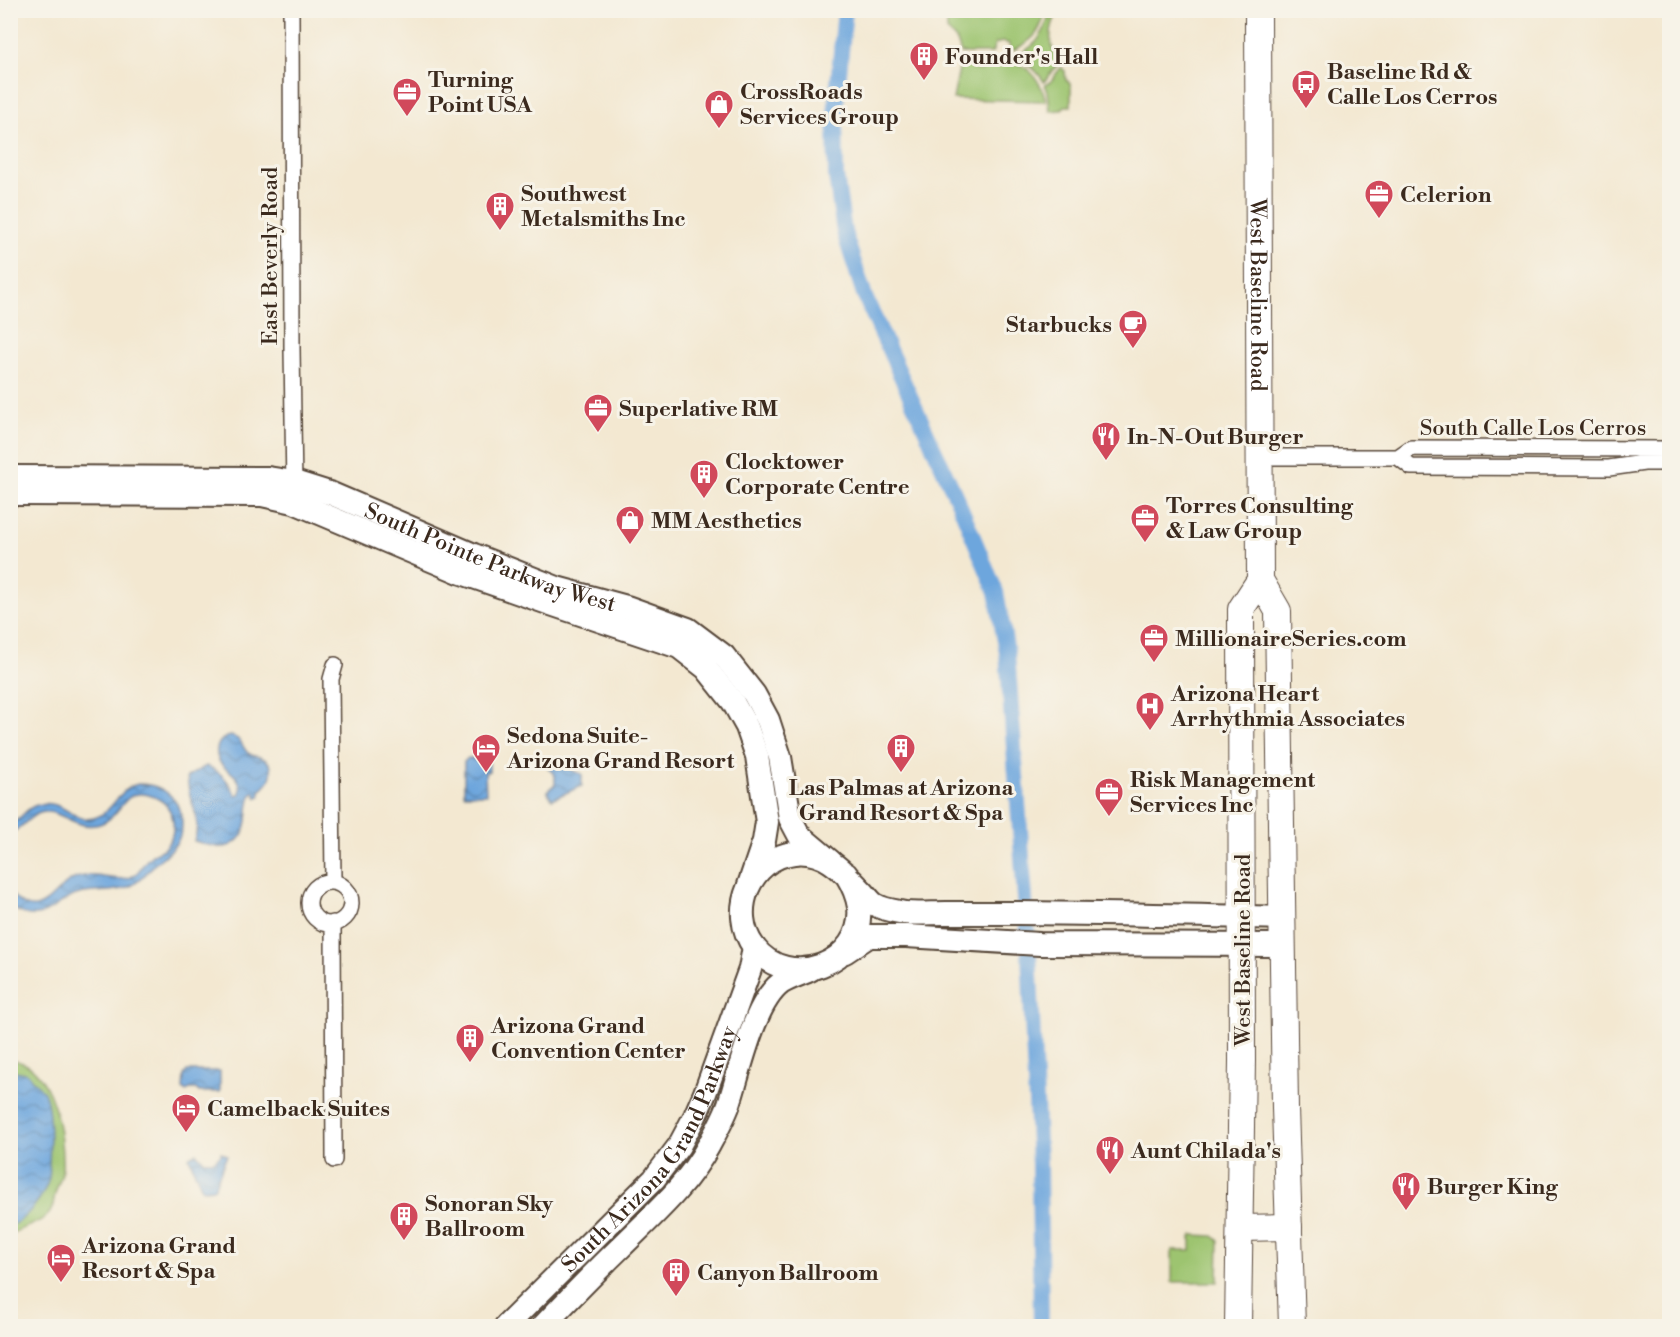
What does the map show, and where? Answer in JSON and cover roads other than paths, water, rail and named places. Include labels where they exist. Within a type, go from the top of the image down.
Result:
[{"type":"main road","name":"West Baseline Road","points":[[1258,10],[1260,580],[1278,611],[1288,1227],[1292,1326]]},
{"type":"main road","name":"West Baseline Road","points":[[1238,1326],[1242,945],[1240,609],[1260,580]]},
{"type":"main road","points":[[1240,1228],[1288,1227]]},
{"type":"main road","points":[[1239,1290],[1256,1326]]},
{"type":"street","name":"East Beverly Road","points":[[291,10],[294,492]]},
{"type":"street","name":"South Calle Los Cerros","points":[[1260,457],[1398,457],[1411,447],[1670,449]]},
{"type":"street","points":[[1500,448],[1535,467],[1560,459],[1585,458],[1595,449]]},
{"type":"street","name":"South Calle Los Cerros","points":[[1398,457],[1411,467],[1609,468],[1644,463],[1670,463]]},
{"type":"street","name":"South Pointe Parkway West","points":[[10,477],[268,478],[462,573],[679,647],[706,668],[733,702],[747,727],[757,756],[767,822],[764,841],[749,885]]},
{"type":"street","name":"South Pointe Parkway West","points":[[10,494],[262,495],[294,492],[332,494],[557,588],[627,607],[688,630],[724,656],[754,694],[768,720],[780,757],[790,818],[799,835],[838,867]]},
{"type":"street","points":[[333,882],[331,679],[335,666]]},
{"type":"street","points":[[754,947],[746,932],[742,916],[743,900],[749,885],[760,870],[775,858],[794,853],[812,854],[838,867],[874,904],[884,909],[907,913],[1282,918]]},
{"type":"street","name":"South Arizona Grand Parkway","points":[[836,958],[849,944],[857,927],[859,908],[855,890],[838,867]]},
{"type":"street","points":[[333,882],[346,889],[351,904],[348,915],[333,924],[316,918],[310,907],[310,900],[315,889],[320,885],[333,882]]},
{"type":"street","points":[[333,924],[334,1160]]},
{"type":"street","name":"South Arizona Grand Parkway","points":[[543,1326],[662,1208],[690,1174],[709,1146],[729,1104],[741,1061],[768,996],[781,983],[826,965],[869,936],[1029,943],[1283,945]]},
{"type":"street","name":"South Arizona Grand Parkway","points":[[754,947],[766,959],[781,967],[797,970],[814,969]]},
{"type":"street","name":"South Arizona Grand Parkway","points":[[506,1326],[654,1179],[679,1146],[705,1093],[750,969],[754,947]]},
{"type":"water","points":[[231,736],[235,737],[253,756],[266,760],[270,764],[271,774],[270,779],[260,791],[260,796],[257,798],[254,792],[252,793],[244,832],[233,844],[218,847],[194,841],[197,821],[187,777],[206,766],[224,777],[236,795],[240,794],[238,780],[220,762],[217,752],[219,743]]},
{"type":"water","points":[[483,757],[489,763],[489,771],[485,773],[486,794],[464,794],[464,762],[468,758]]},
{"type":"water","points":[[550,762],[582,774],[582,786],[552,799],[547,791],[555,784],[555,775],[548,768]]},
{"type":"water","points":[[138,784],[160,788],[177,804],[182,822],[181,834],[169,852],[140,880],[127,888],[76,895],[38,915],[21,913],[11,907],[11,894],[30,907],[38,906],[45,903],[74,879],[88,876],[115,879],[132,877],[150,857],[165,847],[173,832],[172,815],[163,802],[142,794],[133,795],[110,819],[103,823],[80,824],[47,812],[36,815],[10,833],[11,824],[37,805],[54,804],[80,817],[94,818],[106,811],[125,790]]},
{"type":"water","points":[[11,1070],[28,1074],[44,1093],[49,1118],[50,1173],[39,1200],[25,1216],[11,1226]]},
{"type":"water","points":[[187,1071],[220,1071],[220,1092],[199,1092],[196,1089],[190,1089],[186,1092],[183,1089],[184,1075]]},
{"type":"water","points":[[221,1152],[227,1155],[214,1188],[202,1189],[189,1157],[197,1153],[205,1161],[214,1161]]},
{"type":"waterway","points":[[845,10],[835,115],[836,176],[844,232],[865,297],[961,508],[996,592],[1007,652],[1029,953],[1039,1164],[1041,1326]]},
{"type":"place","name":"Founder's Hall","points":[[924,82]]},
{"type":"place","name":"Baseline Rd & Calle Los Cerros","points":[[1306,110]]},
{"type":"place","name":"Turning Point USA","points":[[407,118]]},
{"type":"place","name":"CrossRoads Services Group","points":[[719,130]]},
{"type":"place","name":"Celerion","points":[[1379,220]]},
{"type":"place","name":"Southwest Metalsmiths Inc","points":[[500,232]]},
{"type":"place","name":"Starbucks","points":[[1133,350]]},
{"type":"place","name":"Superlative RM","points":[[598,434]]},
{"type":"place","name":"In-N-Out Burger","points":[[1106,462]]},
{"type":"place","name":"Clocktower Corporate Centre","points":[[704,500]]},
{"type":"place","name":"Torres Consulting & Law Group","points":[[1145,544]]},
{"type":"place","name":"MM Aesthetics","points":[[630,546]]},
{"type":"place","name":"MillionaireSeries.com","points":[[1154,664]]},
{"type":"place","name":"Arizona Heart Arrhythmia Associates","points":[[1150,732]]},
{"type":"place","name":"Sedona Suite- Arizona Grand Resort","points":[[486,774]]},
{"type":"place","name":"Las Palmas at Arizona Grand Resort & Spa","points":[[901,774]]},
{"type":"place","name":"Risk Management Services Inc","points":[[1109,818]]},
{"type":"place","name":"Arizona Grand Convention Center","points":[[470,1064]]},
{"type":"place","name":"Camelback Suites","points":[[186,1134]]},
{"type":"place","name":"Aunt Chilada's","points":[[1110,1176]]},
{"type":"place","name":"Burger King","points":[[1406,1212]]},
{"type":"place","name":"Sonoran Sky Ballroom","points":[[404,1242]]},
{"type":"place","name":"Arizona Grand Resort & Spa","points":[[61,1284]]},
{"type":"place","name":"Canyon Ballroom","points":[[676,1298]]}]
